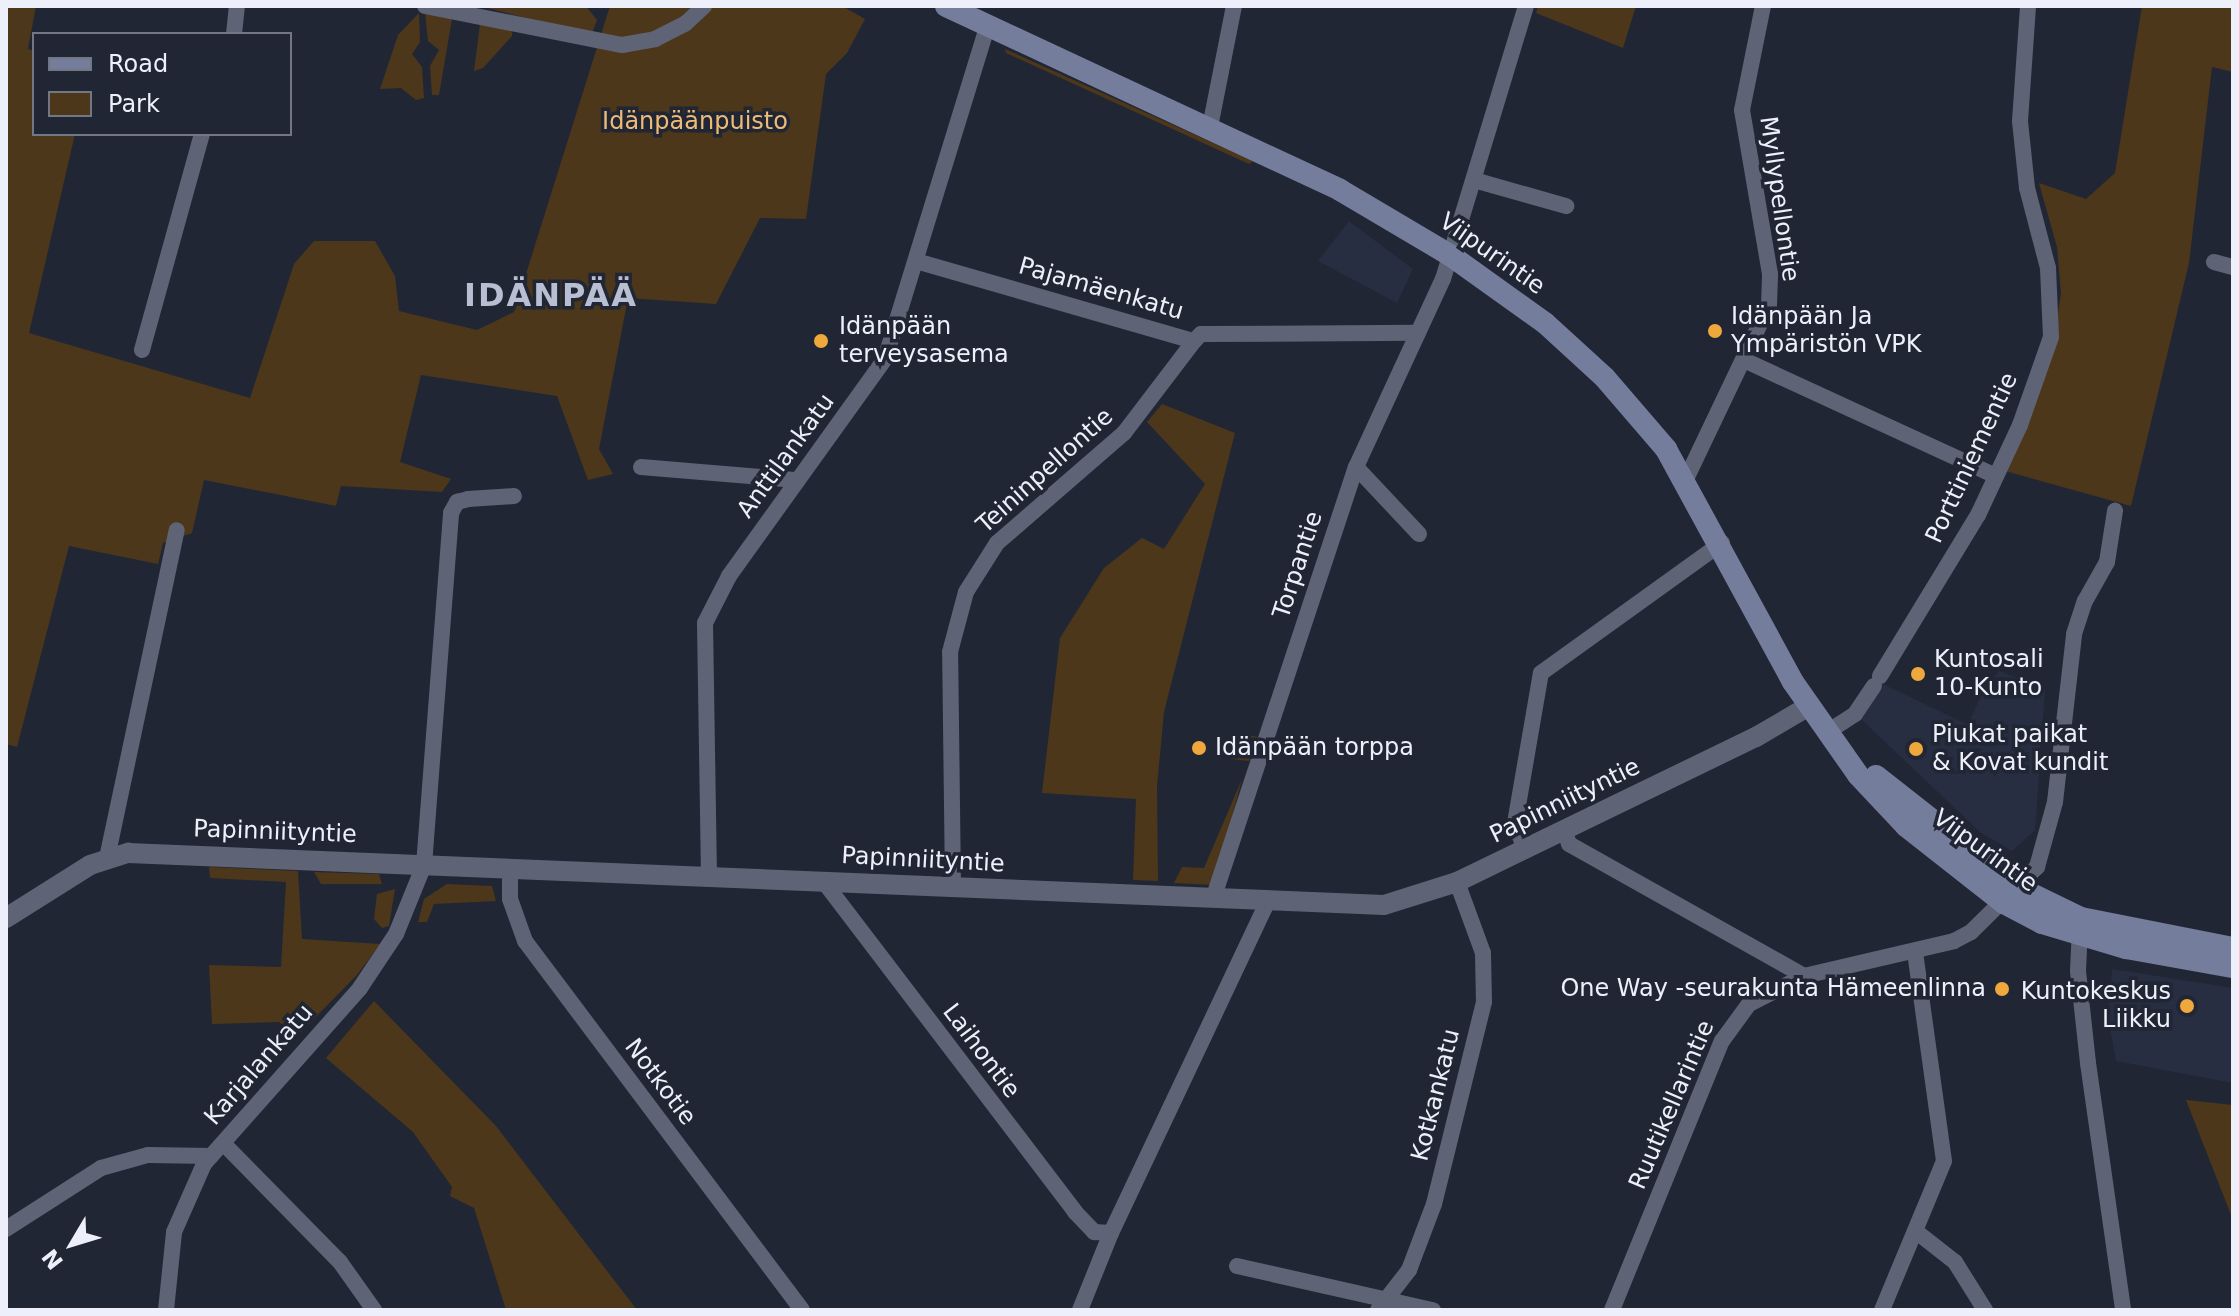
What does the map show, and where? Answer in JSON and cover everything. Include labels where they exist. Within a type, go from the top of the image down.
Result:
[{"type":"main road","name":"Viipurintie","points":[[946,6],[1340,190],[1450,255],[1576,350],[1638,415],[1686,479],[1809,706],[1858,775],[1906,826],[2011,895],[2080,927],[2233,967]]},
{"type":"main road","name":"Viipurintie","points":[[2080,927],[2233,948]]},
{"type":"street","points":[[234,32],[237,6]]},
{"type":"street","points":[[425,6],[622,45],[655,39],[685,24],[704,6]]},
{"type":"street","points":[[1210,127],[1234,6]]},
{"type":"street","name":"Torpantie","points":[[1213,899],[1356,467],[1450,255],[1526,6]]},
{"type":"street","name":"Myllypellontie","points":[[1686,479],[1746,361],[1769,305],[1770,274],[1742,110],[1751,45],[1763,6]]},
{"type":"street","name":"Porttiniementie","points":[[1833,736],[1855,714],[1960,548],[1996,476],[2051,337],[2048,268],[2027,188],[2020,121],[2028,6]]},
{"type":"street","name":"Anttilankatu","points":[[709,877],[705,623],[713,599],[885,359],[988,25]]},
{"type":"street","points":[[142,350],[201,136]]},
{"type":"street","points":[[1474,180],[1566,206]]},
{"type":"street","name":"Pajamäenkatu","points":[[916,261],[1194,341],[1201,334],[1418,333]]},
{"type":"street","points":[[2214,262],[2233,267]]},
{"type":"street","name":"Teininpellontie","points":[[953,887],[950,652],[966,592],[997,543],[1124,433],[1194,341]]},
{"type":"street","points":[[1746,361],[1996,476]]},
{"type":"street","points":[[641,467],[797,480]]},
{"type":"street","points":[[1356,467],[1419,534]]},
{"type":"street","name":"Karjalankatu","points":[[166,1310],[174,1232],[185,1200],[211,1156],[360,988],[396,934],[424,865],[446,553],[457,502],[514,496]]},
{"type":"street","name":"Ruutikellarintie","points":[[1612,1310],[1722,1041],[1749,1004],[1804,976],[1915,952],[1971,932],[2037,867],[2048,840],[2074,634],[2085,601],[2107,562],[2115,511]]},
{"type":"street","points":[[107,858],[177,530]]},
{"type":"street","points":[[1525,850],[1515,823],[1541,673],[1722,543]]},
{"type":"street","name":"Papinniityntie","points":[[6,918],[107,858],[158,853],[1267,903],[1384,905],[1457,882],[1809,706]]},
{"type":"street","points":[[1564,830],[1569,844],[1804,976]]},
{"type":"street","name":"Notkotie","points":[[510,869],[510,899],[525,941],[802,1310]]},
{"type":"street","name":"Laihontie","points":[[824,882],[1066,1201],[1094,1232],[1111,1233]]},
{"type":"street","name":"Kotkankatu","points":[[1378,1310],[1409,1270],[1434,1204],[1484,1002],[1483,953],[1457,882]]},
{"type":"street","points":[[1080,1310],[1111,1233],[1267,903]]},
{"type":"street","points":[[2080,927],[2088,1063],[2123,1310]]},
{"type":"street","points":[[1882,1310],[1918,1233],[1944,1161],[1915,952]]},
{"type":"street","points":[[223,1143],[340,1262],[374,1310]]},
{"type":"street","points":[[6,1229],[101,1168],[148,1155],[211,1156]]},
{"type":"street","points":[[1918,1233],[1955,1262],[1985,1310]]},
{"type":"street","points":[[1237,1266],[1391,1297],[1433,1310]]},
{"type":"shaded area","points":[[1349,221],[1413,269],[1397,303],[1318,261]]},
{"type":"shaded area","points":[[1999,671],[2045,689],[2035,830],[2012,851],[1980,832],[1861,719],[1883,684],[1968,725],[1988,680]]},
{"type":"shaded area","points":[[2112,969],[2233,988],[2233,1083],[2116,1061],[2108,1017]]},
{"type":"green space","name":"Idänpäänpuisto","points":[[6,6],[36,6],[28,49],[32,50],[32,136],[75,136],[29,333],[250,398],[294,264],[314,241],[375,241],[395,276],[399,311],[477,330],[514,312],[610,6],[842,6],[865,19],[847,53],[826,74],[806,219],[760,218],[716,304],[628,298],[599,449],[613,474],[588,480],[557,396],[421,375],[400,462],[451,479],[442,492],[341,486],[336,506],[204,480],[192,533],[163,543],[158,564],[69,546],[17,747],[6,744]]},
{"type":"green space","points":[[480,6],[586,6],[597,20],[592,33]]},
{"type":"green space","points":[[1538,6],[1636,6],[1623,48],[1536,13]]},
{"type":"green space","points":[[2142,6],[2233,6],[2233,72],[2212,67],[2189,263],[2131,506],[2005,471],[2052,355],[2061,293],[2057,247],[2039,183],[2086,199],[2115,173]]},
{"type":"green space","points":[[419,13],[420,42],[412,54],[422,67],[424,98],[416,100],[401,88],[380,89],[398,35]]},
{"type":"green space","points":[[425,13],[453,13],[439,95],[432,95],[430,66],[439,50],[428,41]]},
{"type":"green space","points":[[480,24],[512,28],[512,36],[483,68],[474,71]]},
{"type":"green space","points":[[1005,49],[1253,161],[1249,164],[1006,53]]},
{"type":"green space","points":[[1162,404],[1235,433],[1164,712],[1157,786],[1158,881],[1133,880],[1136,799],[1042,793],[1060,638],[1104,568],[1142,538],[1164,549],[1205,484],[1147,422]]},
{"type":"green space","points":[[1239,732],[1261,738],[1249,761],[1231,759]]},
{"type":"green space","points":[[1242,779],[1214,885],[1174,883],[1182,867],[1204,868]]},
{"type":"green space","points":[[209,867],[298,871],[302,939],[380,944],[357,975],[297,1036],[279,1022],[212,1024],[209,965],[281,967],[286,882],[210,878]]},
{"type":"green space","points":[[314,872],[379,874],[382,884],[321,884]]},
{"type":"green space","points":[[447,884],[492,886],[496,901],[434,904],[427,922],[418,922],[424,899]]},
{"type":"green space","points":[[395,889],[389,926],[382,928],[374,919],[377,894]]},
{"type":"green space","points":[[374,1001],[496,1126],[637,1310],[506,1310],[474,1208],[450,1196],[452,1187],[413,1132],[326,1058]]},
{"type":"green space","points":[[2186,1100],[2233,1105],[2233,1220]]},
{"type":"place","name":"Idänpään Ja Ympäristön VPK","points":[[1715,331]]},
{"type":"place","name":"Idänpään terveysasema","points":[[821,341]]},
{"type":"place","name":"Kuntosali 10-Kunto","points":[[1918,674]]},
{"type":"place","name":"Idänpään torppa","points":[[1199,748]]},
{"type":"place","name":"Piukat paikat & Kovat kundit","points":[[1916,749]]},
{"type":"place","name":"One Way -seurakunta Hämeenlinna","points":[[2002,989]]},
{"type":"place","name":"Kuntokeskus Liikku","points":[[2187,1006]]},
{"type":"district","name":"IDÄNPÄÄ","points":[[551,295]]}]
